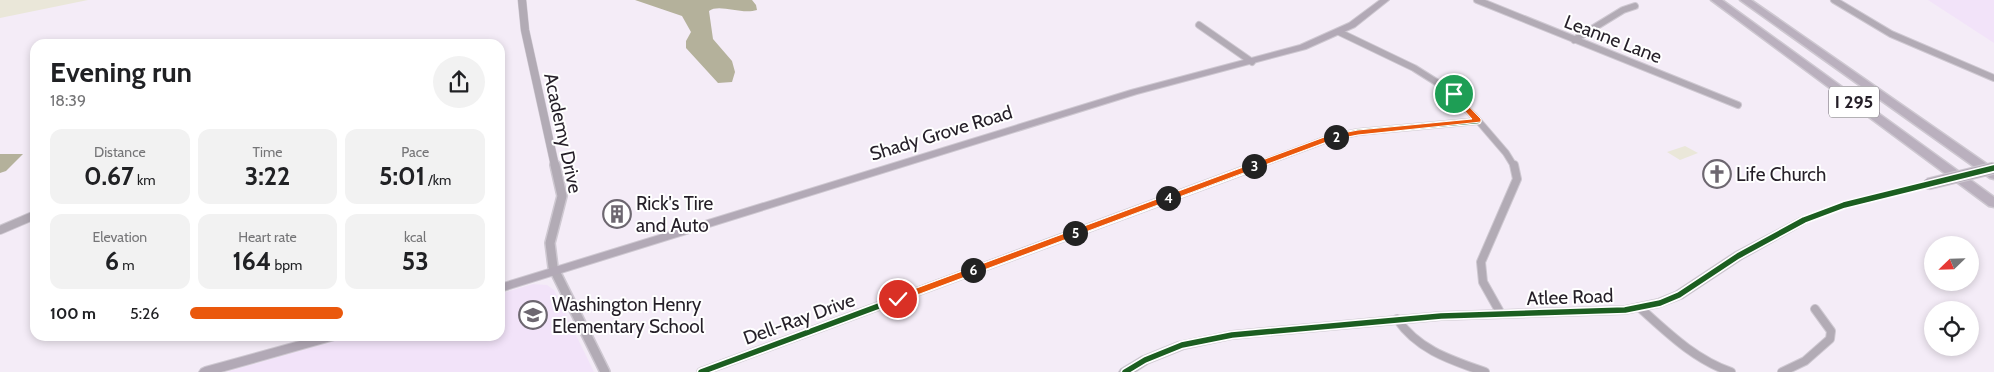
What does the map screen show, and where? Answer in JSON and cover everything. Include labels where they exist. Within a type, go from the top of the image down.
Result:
[{"type":"highway","name":"I 295","points":[[1716,0],[1994,202]]},
{"type":"highway","name":"I 295","points":[[1745,0],[1994,175]]},
{"type":"main road","name":"Shady Grove Road","points":[[505,286],[1134,92],[1303,47],[1338,32],[1364,17],[1385,0]]},
{"type":"main road","name":"Atlee Road","points":[[1125,372],[1163,352],[1201,340],[1279,330],[1397,319],[1594,312],[1660,303],[1679,295],[1745,252],[1804,220],[1844,206],[1994,168]]},
{"type":"main road","points":[[205,372],[316,341]]},
{"type":"street","name":"Academy Drive","points":[[522,0],[525,30],[562,196],[560,212],[551,240],[551,262],[605,372]]},
{"type":"street","name":"Leanne Lane","points":[[1477,0],[1738,105]]},
{"type":"street","points":[[1834,0],[1886,31],[1994,78]]},
{"type":"street","points":[[1574,40],[1623,10],[1635,6]]},
{"type":"street","points":[[1199,25],[1252,62]]},
{"type":"street","points":[[1338,32],[1434,80],[1454,94],[1510,158],[1517,173],[1517,179],[1508,204],[1481,262],[1483,282],[1501,314]]},
{"type":"street","name":"Dell-Ray Drive","points":[[702,372],[1330,138],[1358,132],[1478,121]]},
{"type":"street","points":[[0,230],[30,217]]},
{"type":"street","points":[[1639,307],[1687,349],[1712,365],[1731,372]]},
{"type":"street","points":[[1782,372],[1805,361],[1830,339],[1831,331],[1815,309]]},
{"type":"street","points":[[1397,319],[1407,333],[1424,347],[1485,372]]},
{"type":"shaded area","points":[[0,0],[88,0],[0,18]]},
{"type":"shaded area","points":[[635,0],[752,0],[757,10],[744,11],[718,8],[709,11],[713,39],[732,61],[735,72],[732,82],[718,83],[686,48],[686,41],[691,32],[682,16]]},
{"type":"shaded area","points":[[1928,0],[1994,0],[1994,43]]},
{"type":"shaded area","points":[[1685,146],[1698,153],[1680,160],[1667,152]]},
{"type":"shaded area","points":[[0,154],[23,154],[6,171],[0,173]]},
{"type":"shaded area","name":"Washington Henry Elementary School","points":[[533,284],[547,285],[554,290],[594,372],[226,372],[334,341],[505,341],[505,292]]},
{"type":"cycle path","points":[[701,372],[1330,138],[1358,132],[1478,121]]},
{"type":"cycle path","points":[[1125,372],[1145,360],[1182,345],[1232,335],[1441,316],[1625,310],[1660,303],[1679,295],[1738,256],[1804,220],[1844,205],[1994,168]]},
{"type":"place","name":"Life Church","points":[[1717,174]]},
{"type":"place","name":"Rick's Tire and Auto","points":[[617,214]]},
{"type":"place","name":"Washington Henry Elementary School","points":[[533,315]]},
{"type":"route","points":[[898,299],[1330,138],[1358,132],[1478,121],[1454,94]]}]
